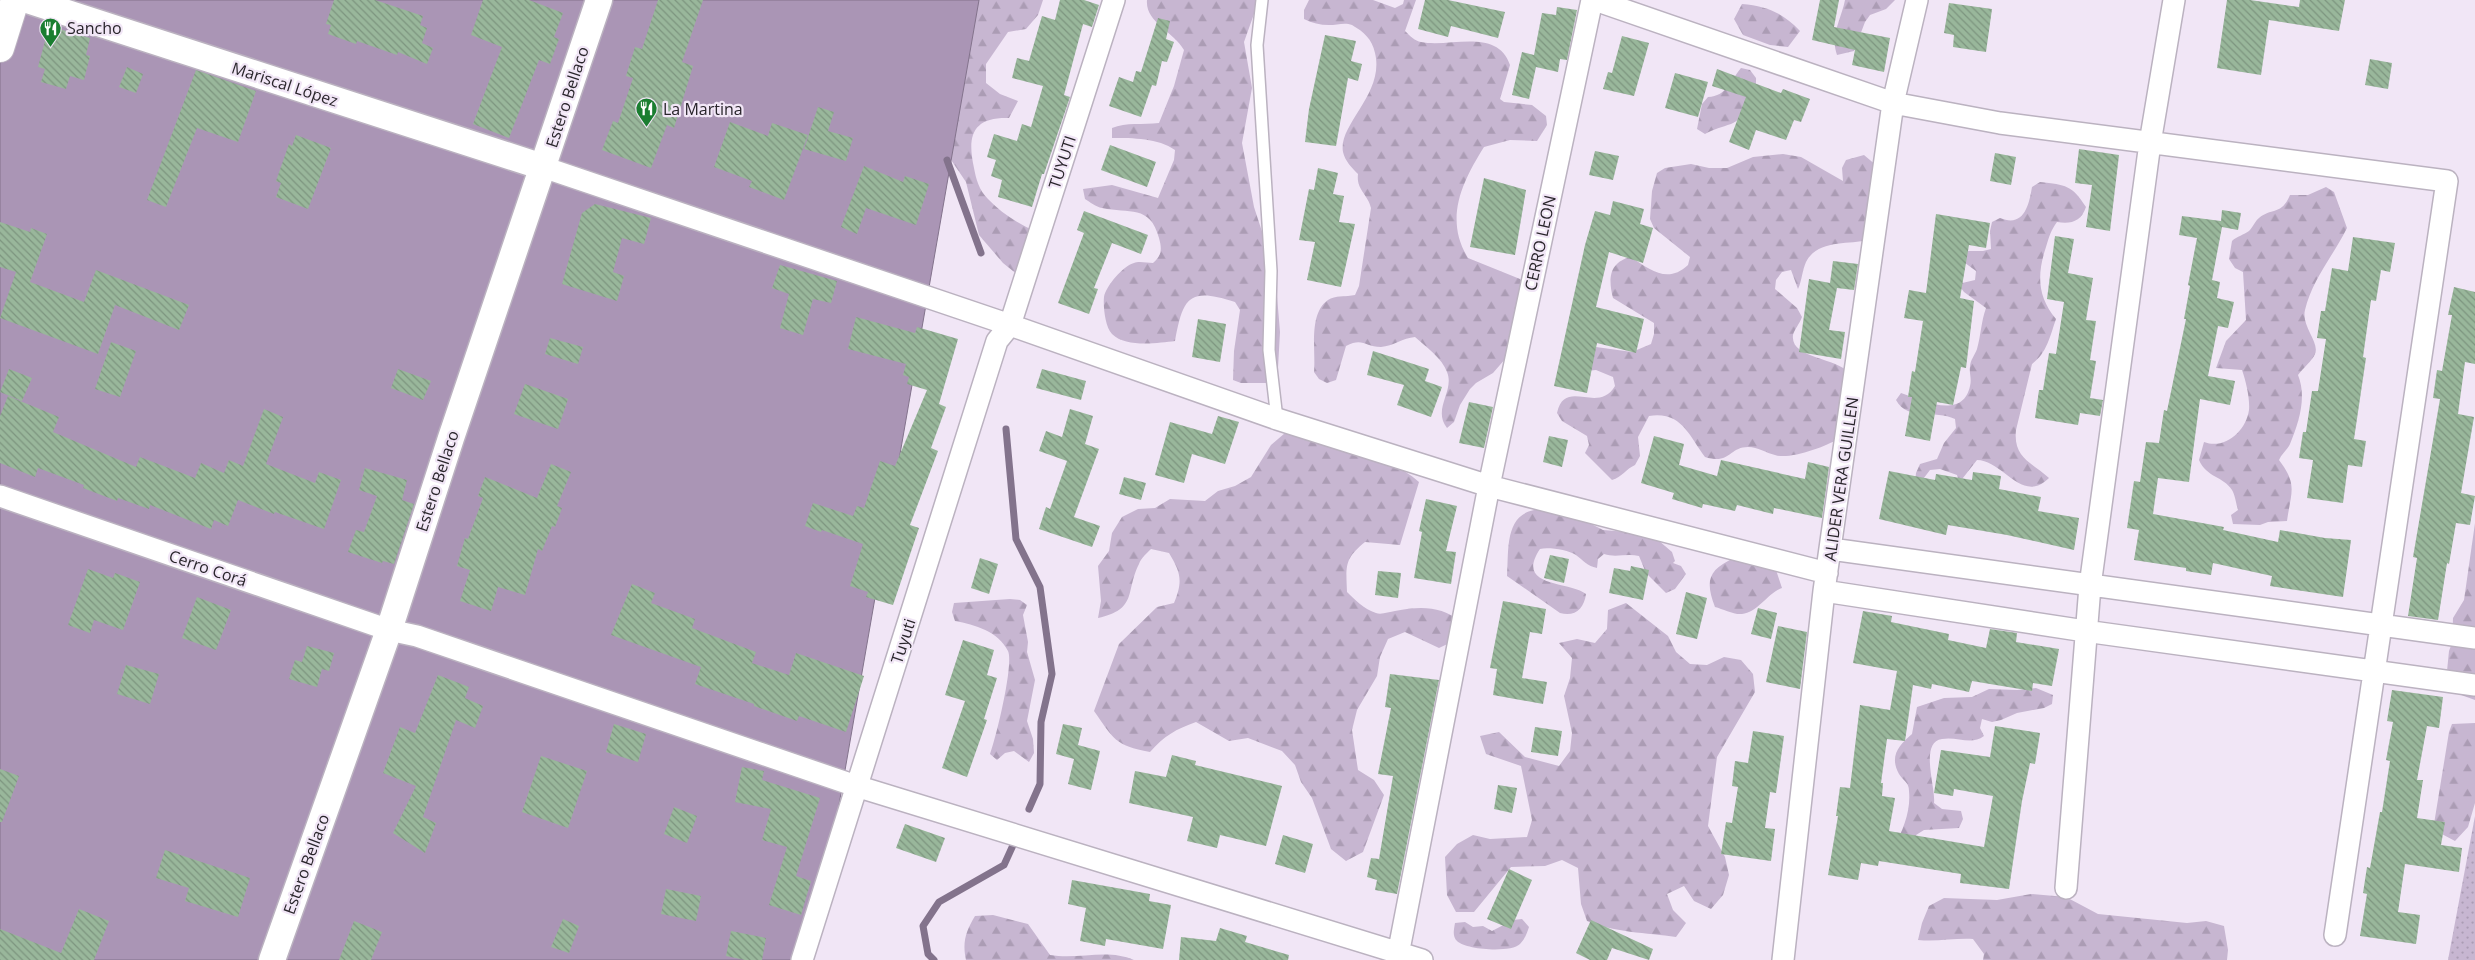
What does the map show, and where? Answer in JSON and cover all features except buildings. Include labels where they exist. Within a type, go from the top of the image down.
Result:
[{"type":"highway","points":[[0,48],[15,0]]},
{"type":"street","name":"Mariscal López","points":[[27,0],[543,167]]},
{"type":"street","name":"Estero Bellaco","points":[[272,960],[389,630],[451,438],[599,0]]},
{"type":"street","name":"TUYUTI","points":[[1010,325],[1114,0]]},
{"type":"street","points":[[1593,0],[1893,103],[2000,124],[2447,181],[2379,626],[2375,671],[2335,935]]},
{"type":"street","name":"CERRO LEON","points":[[1398,956],[1489,486],[1593,0]]},
{"type":"street","name":"ALIDER VERA GUILLEN","points":[[1783,960],[1826,582],[1893,103],[1917,0]]},
{"type":"street","points":[[2066,888],[2090,586],[2150,143],[2174,0]]},
{"type":"street","points":[[543,167],[1010,325],[1277,418],[1489,486],[1826,582],[2085,631],[2475,685]]},
{"type":"street","name":"Tuyuti","points":[[802,960],[997,341],[1010,325]]},
{"type":"street","name":"Cerro Corá","points":[[0,496],[389,630],[417,636],[856,786],[1398,956],[1422,960]]},
{"type":"street","points":[[1831,549],[2475,638]]},
{"type":"lane","points":[[1262,0],[1256,45],[1270,271],[1269,350],[1277,418]]},
{"type":"green space","points":[[907,0],[1043,0],[1038,15],[1026,29],[1008,32],[986,64],[986,83],[1000,94],[1018,101],[1009,118],[987,121],[980,125],[972,138],[971,147],[976,176],[985,196],[1014,220],[1032,230],[1018,275],[1003,263],[979,235],[966,182],[945,151]]},
{"type":"green space","points":[[1147,0],[1259,0],[1244,42],[1252,88],[1242,143],[1254,207],[1268,250],[1277,296],[1280,332],[1278,368],[1270,383],[1241,383],[1233,380],[1234,351],[1240,310],[1235,302],[1207,296],[1198,296],[1191,299],[1185,305],[1181,314],[1175,341],[1134,343],[1118,338],[1112,334],[1108,327],[1105,316],[1104,297],[1111,282],[1120,272],[1134,263],[1153,263],[1160,254],[1160,242],[1155,227],[1144,215],[1137,212],[1098,207],[1085,199],[1083,189],[1112,185],[1158,198],[1174,160],[1175,150],[1161,143],[1137,139],[1112,138],[1112,128],[1117,126],[1159,123],[1174,86],[1184,50],[1150,14]]},
{"type":"green space","points":[[1309,0],[1373,0],[1395,8],[1403,4],[1404,0],[1416,0],[1405,31],[1421,42],[1472,42],[1495,46],[1504,53],[1510,65],[1500,99],[1504,102],[1532,105],[1546,116],[1547,125],[1537,141],[1510,140],[1484,147],[1463,187],[1457,215],[1457,229],[1468,258],[1520,279],[1526,286],[1506,358],[1493,373],[1470,389],[1460,405],[1454,422],[1447,428],[1442,414],[1449,379],[1447,372],[1438,357],[1415,337],[1381,347],[1360,342],[1352,343],[1346,346],[1336,380],[1327,383],[1319,379],[1314,372],[1315,323],[1322,306],[1331,298],[1355,295],[1359,286],[1371,208],[1360,188],[1358,174],[1344,155],[1343,141],[1347,130],[1374,82],[1376,68],[1372,44],[1364,33],[1352,25],[1319,24],[1304,19],[1304,10]]},
{"type":"green space","points":[[1845,0],[1895,0],[1886,9],[1870,15],[1865,22],[1854,51],[1837,55],[1835,34]]},
{"type":"green space","points":[[1742,4],[1767,9],[1781,15],[1800,31],[1788,47],[1770,45],[1743,35],[1734,19]]},
{"type":"green space","points":[[1741,68],[1750,70],[1756,78],[1755,90],[1746,111],[1731,124],[1705,134],[1697,129],[1702,104],[1708,97],[1724,91]]},
{"type":"green space","points":[[1783,154],[1801,157],[1843,181],[1842,168],[1846,160],[1864,155],[1877,166],[1868,240],[1834,244],[1818,250],[1806,262],[1798,289],[1791,270],[1782,272],[1776,280],[1775,289],[1797,308],[1802,317],[1793,335],[1794,343],[1806,353],[1835,364],[1849,373],[1838,439],[1825,446],[1789,456],[1775,455],[1748,447],[1737,450],[1720,459],[1713,459],[1705,457],[1689,433],[1677,421],[1660,415],[1649,416],[1638,437],[1640,456],[1635,465],[1612,480],[1585,453],[1589,445],[1587,436],[1562,421],[1557,413],[1561,403],[1567,398],[1574,396],[1600,397],[1608,394],[1615,386],[1613,377],[1596,370],[1586,371],[1596,347],[1632,352],[1651,344],[1654,334],[1654,323],[1613,298],[1611,278],[1614,267],[1624,259],[1631,257],[1652,270],[1666,274],[1681,271],[1688,265],[1690,257],[1654,228],[1650,219],[1652,191],[1657,173],[1665,168],[1691,164],[1709,168],[1727,168],[1753,157]]},
{"type":"green space","points":[[2040,182],[2067,187],[2077,194],[2086,207],[2081,216],[2075,221],[2067,223],[2057,222],[2048,240],[2041,266],[2040,284],[2045,302],[2056,319],[2045,349],[2032,364],[2016,430],[2017,447],[2020,453],[2049,478],[2039,485],[2030,487],[2021,484],[1986,462],[1977,460],[1959,483],[1957,475],[1940,469],[1930,470],[1914,491],[1916,473],[1920,464],[1937,459],[1944,443],[1956,428],[1955,419],[1947,416],[1907,411],[1896,400],[1901,393],[1931,403],[1951,405],[1959,403],[1966,396],[1971,383],[1970,364],[1977,349],[1986,308],[1964,292],[1958,284],[1975,280],[1976,271],[1961,260],[1964,251],[1991,249],[1990,231],[1992,222],[2000,218],[2015,220],[2020,217],[2027,207],[2032,187]]},
{"type":"green space","points":[[2326,187],[2334,192],[2347,228],[2318,278],[2305,310],[2304,316],[2316,349],[2314,357],[2298,375],[2302,392],[2301,410],[2290,444],[2279,460],[2289,476],[2292,489],[2287,521],[2268,522],[2260,525],[2233,524],[2231,515],[2238,510],[2232,490],[2228,485],[2206,470],[2199,460],[2204,442],[2219,443],[2233,437],[2244,425],[2249,410],[2249,401],[2242,370],[2216,368],[2226,341],[2246,320],[2243,272],[2235,268],[2229,259],[2232,241],[2249,231],[2258,219],[2264,215],[2280,209],[2287,202],[2290,195],[2308,195]]},
{"type":"green space","points":[[1285,433],[1338,445],[1373,456],[1390,463],[1419,482],[1400,545],[1365,542],[1358,548],[1353,553],[1348,564],[1346,576],[1347,592],[1364,607],[1378,614],[1422,608],[1438,610],[1462,622],[1456,640],[1439,648],[1405,632],[1388,639],[1380,657],[1377,676],[1357,710],[1352,730],[1358,770],[1374,780],[1384,795],[1363,852],[1346,861],[1331,849],[1312,798],[1301,782],[1295,765],[1282,751],[1248,738],[1229,741],[1196,722],[1182,727],[1171,734],[1150,752],[1138,750],[1122,744],[1116,739],[1094,711],[1119,644],[1157,607],[1174,603],[1180,583],[1176,566],[1169,553],[1151,549],[1140,562],[1125,604],[1119,610],[1098,618],[1101,601],[1098,566],[1109,551],[1112,533],[1122,517],[1138,509],[1155,508],[1170,499],[1205,501],[1218,491],[1235,486],[1251,477],[1271,445]]},
{"type":"green space","points":[[1562,509],[1603,530],[1651,534],[1672,552],[1675,561],[1673,563],[1681,566],[1686,574],[1675,589],[1666,593],[1646,573],[1639,556],[1604,554],[1598,559],[1597,568],[1588,565],[1576,555],[1568,552],[1540,549],[1534,562],[1534,571],[1539,577],[1586,594],[1583,604],[1578,611],[1570,614],[1560,613],[1507,576],[1510,536],[1517,519],[1534,510]]},
{"type":"green space","points":[[2475,523],[2475,700],[2450,691],[2447,671],[2449,651],[2452,643],[2453,618],[2464,600]]},
{"type":"green space","points":[[1734,558],[1776,570],[1782,588],[1772,594],[1758,607],[1747,613],[1736,614],[1715,607],[1710,590],[1711,577],[1725,562]]},
{"type":"green space","points":[[1020,600],[1027,605],[1023,615],[1028,642],[1027,652],[1035,680],[1027,721],[1033,739],[1034,753],[1029,762],[1014,751],[1005,753],[997,760],[990,754],[1007,685],[1009,670],[1008,651],[998,638],[985,630],[955,621],[952,612],[954,603]]},
{"type":"green space","points":[[1626,603],[1668,636],[1676,652],[1690,664],[1707,665],[1724,657],[1741,660],[1753,674],[1755,692],[1717,757],[1708,826],[1725,857],[1729,875],[1723,895],[1711,909],[1694,901],[1684,886],[1667,894],[1673,910],[1686,923],[1676,937],[1607,928],[1587,921],[1581,904],[1578,868],[1562,860],[1545,866],[1511,867],[1474,912],[1456,912],[1447,895],[1445,857],[1457,844],[1473,835],[1490,839],[1527,837],[1532,820],[1521,766],[1486,754],[1480,736],[1499,732],[1525,757],[1559,766],[1570,751],[1572,733],[1564,696],[1570,678],[1572,658],[1559,643],[1577,639],[1595,643],[1607,629],[1608,610]]},
{"type":"green space","points":[[2036,688],[2053,695],[2052,704],[2044,708],[2017,713],[1992,722],[1982,719],[1980,728],[1984,736],[1979,739],[1969,741],[1948,738],[1935,742],[1931,748],[1930,757],[1934,803],[1942,809],[1961,811],[1963,819],[1959,828],[1924,830],[1916,835],[1914,851],[1894,847],[1906,820],[1909,806],[1909,788],[1896,768],[1895,756],[1903,742],[1912,734],[1917,707],[1944,698],[1972,697],[1989,689],[2017,690]]},
{"type":"green space","points":[[2475,723],[2475,803],[2468,827],[2455,841],[2438,832],[2434,824],[2449,732],[2452,724]]},
{"type":"green space","points":[[2475,816],[2475,960],[2448,960]]},
{"type":"green space","points":[[2031,894],[2066,897],[2098,914],[2187,923],[2206,921],[2224,926],[2228,950],[2227,960],[1983,960],[1984,954],[1973,939],[1918,940],[1929,906],[1944,898],[1997,900]]},
{"type":"green space","points":[[993,915],[1028,924],[1050,955],[1103,954],[1134,960],[966,960],[964,948],[966,937],[975,916]]},
{"type":"green space","points":[[1522,919],[1529,927],[1527,934],[1520,944],[1508,949],[1469,947],[1457,941],[1454,937],[1455,923],[1465,922],[1473,927],[1483,926],[1492,931],[1513,920]]},
{"type":"shaded area","points":[[0,0],[979,0],[812,960],[0,960]]},
{"type":"waterway","points":[[947,160],[981,253]]},
{"type":"waterway","points":[[1006,429],[1016,539],[1040,587],[1052,674],[1041,722],[1040,784],[1029,809]]},
{"type":"waterway","points":[[934,960],[928,954],[923,926],[939,902],[1004,865],[1014,843]]},
{"type":"place","name":"Sancho","points":[[51,47]]},
{"type":"place","name":"La Martina","points":[[647,128]]}]
